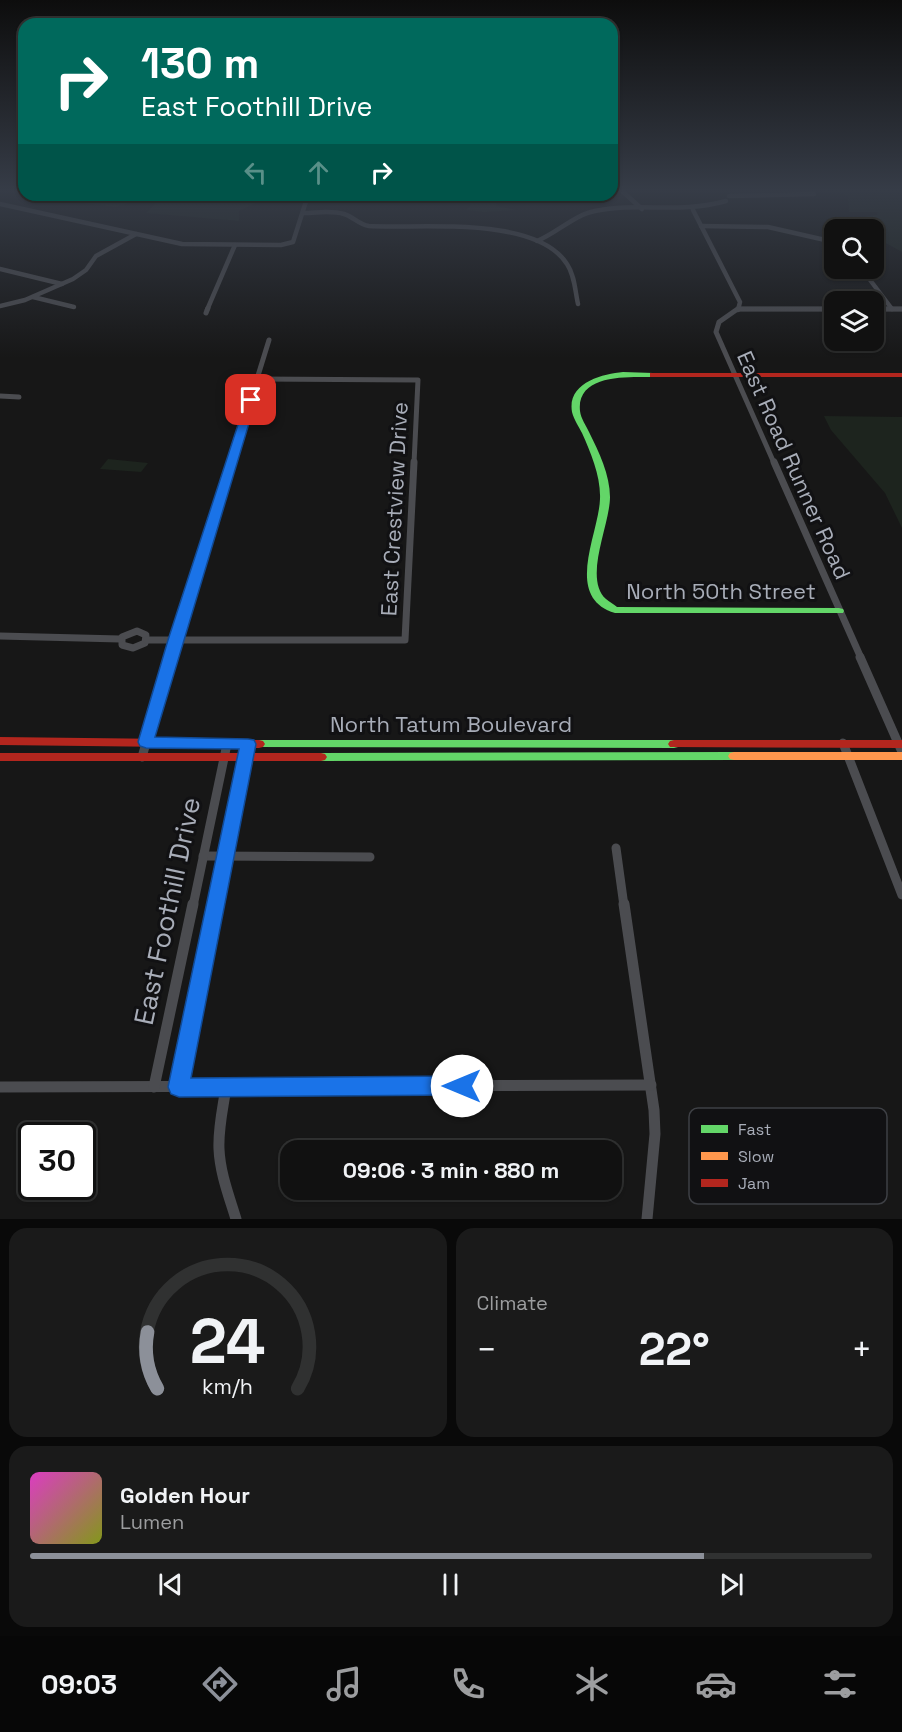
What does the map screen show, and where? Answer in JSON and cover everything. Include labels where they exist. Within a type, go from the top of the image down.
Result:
[{"type":"main road","name":"North 50th Street","points":[[734,375],[621,374],[606,376],[589,382],[579,396],[576,410],[598,464],[604,486],[604,519],[592,557],[593,586],[598,600],[604,607],[615,610],[838,611]]},
{"type":"main road","points":[[734,375],[902,375]]},
{"type":"main road","name":"North Tatum Boulevard","points":[[0,741],[227,744],[843,743],[901,749]]},
{"type":"main road","name":"North Tatum Boulevard","points":[[0,757],[848,756],[901,749]]},
{"type":"street","points":[[0,306],[33,297],[81,275],[96,256],[116,245]]},
{"type":"street","points":[[205,245],[264,245]]},
{"type":"street","points":[[544,245],[557,252],[568,265],[578,304]]},
{"type":"street","points":[[711,245],[740,302],[739,309],[824,309]]},
{"type":"street","points":[[206,313],[235,246]]},
{"type":"street","points":[[0,269],[62,284]]},
{"type":"street","points":[[869,279],[892,309]]},
{"type":"street","points":[[33,297],[74,307]]},
{"type":"street","name":"East Road Runner Road","points":[[739,309],[722,319],[716,328],[734,375],[901,749]]},
{"type":"street","points":[[884,309],[902,309]]},
{"type":"street","points":[[142,757],[175,640],[216,517],[269,340]]},
{"type":"street","name":"East Crestview Drive","points":[[175,640],[405,640],[418,380],[257,380]]},
{"type":"street","points":[[0,396],[19,397]]},
{"type":"street","points":[[0,636],[120,639],[128,633],[137,631],[144,633],[147,640]]},
{"type":"street","points":[[120,639],[124,647],[133,648],[142,645],[147,640],[175,640]]},
{"type":"street","points":[[843,743],[902,895]]},
{"type":"street","name":"East Foothill Drive","points":[[154,1087],[227,744]]},
{"type":"street","name":"East Foothill Drive","points":[[179,1087],[248,744]]},
{"type":"street","points":[[616,848],[651,1085],[655,1134],[647,1219]]},
{"type":"street","points":[[203,856],[370,857]]},
{"type":"street","points":[[0,1087],[651,1085]]},
{"type":"street","points":[[226,1087],[218,1140],[219,1154],[236,1219]]},
{"type":"shaded area","points":[[889,245],[902,245],[902,252]]},
{"type":"shaded area","points":[[824,416],[902,417],[902,528],[885,493],[831,430]]},
{"type":"shaded area","points":[[108,459],[148,463],[141,472],[100,469]]},
{"type":"traffic: fast","points":[[653,375],[613,375],[595,380],[581,393],[577,404],[578,417],[601,473],[605,497],[591,575],[594,589],[601,601],[615,610],[839,611]]},
{"type":"traffic: fast","points":[[259,744],[674,744]]},
{"type":"traffic: fast","points":[[321,757],[734,756]]},
{"type":"traffic: slow","points":[[734,756],[902,756]]},
{"type":"traffic: jam","points":[[653,375],[902,375]]},
{"type":"traffic: jam","points":[[0,741],[259,744]]},
{"type":"traffic: jam","points":[[674,744],[902,744]]},
{"type":"traffic: jam","points":[[0,757],[321,757]]},
{"type":"route","points":[[251,400],[216,517],[175,640],[146,742],[248,744],[179,1087],[462,1086]]}]
